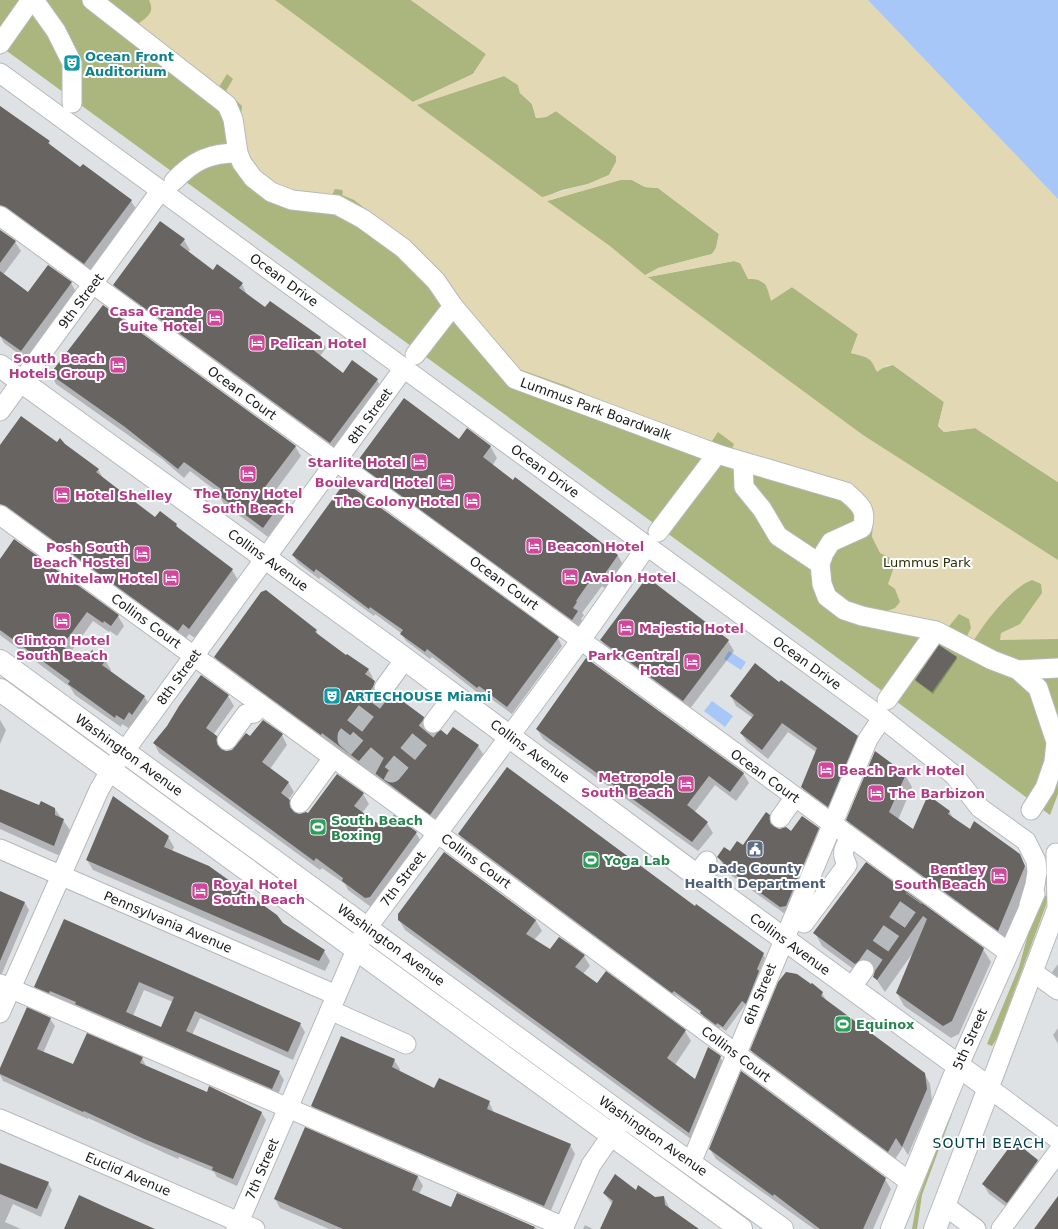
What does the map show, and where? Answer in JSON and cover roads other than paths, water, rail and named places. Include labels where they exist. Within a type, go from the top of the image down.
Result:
[{"type":"main road","name":"Collins Avenue","points":[[0,366],[510,737],[702,868],[783,938],[990,1088]]},
{"type":"main road","name":"Washington Avenue","points":[[0,661],[624,1116],[782,1229]]},
{"type":"main road","name":"Washington Avenue","points":[[0,690],[610,1136],[740,1229]]},
{"type":"main road","name":"5th Street","points":[[892,1229],[959,1065]]},
{"type":"main road","name":"5th Street","points":[[935,1229],[990,1088]]},
{"type":"street","points":[[0,44],[33,0],[56,31],[72,63],[72,103]]},
{"type":"street","name":"Lummus Park Boardwalk","points":[[92,0],[228,105],[233,119],[238,153],[242,163],[253,178],[271,192],[292,200],[337,205],[363,219],[403,248],[436,281],[453,306],[515,379],[717,454],[846,492],[861,506],[865,518],[862,528],[831,542],[820,564]]},
{"type":"street","name":"Ocean Drive","points":[[0,73],[168,186],[884,709],[954,775],[980,808],[1026,841],[1036,861],[1037,872],[1029,905]]},
{"type":"street","name":"9th Street","points":[[0,411],[168,186],[181,173],[202,159],[219,153],[238,153]]},
{"type":"street","name":"Ocean Court","points":[[0,216],[1008,952]]},
{"type":"street","name":"8th Street","points":[[0,1013],[5,986],[60,875],[99,790],[110,771],[265,558],[453,306]]},
{"type":"street","name":"7th Street","points":[[244,1227],[287,1110],[356,950],[367,928],[438,833],[463,813],[510,737],[582,640],[653,539],[717,454]]},
{"type":"street","points":[[743,462],[744,487],[762,509],[778,536],[820,564],[822,584],[827,597],[844,610],[862,616],[936,631],[992,660],[1018,670],[1038,688],[1056,742],[1054,762],[1045,788],[1031,810]]},
{"type":"street","name":"Collins Court","points":[[2,520],[438,833],[910,1182]]},
{"type":"street","name":"6th Street","points":[[691,1163],[783,938],[868,739],[884,709],[936,631]]},
{"type":"street","points":[[384,688],[404,659]]},
{"type":"street","points":[[1018,670],[1058,668]]},
{"type":"street","points":[[432,723],[454,695]]},
{"type":"street","points":[[227,740],[246,714],[254,712],[260,704]]},
{"type":"street","points":[[300,803],[333,758]]},
{"type":"street","points":[[780,818],[795,797]]},
{"type":"street","points":[[804,923],[847,865],[843,857],[842,849],[850,838]]},
{"type":"street","name":"Pennsylvania Avenue","points":[[0,849],[60,875],[333,1003],[406,1044]]},
{"type":"street","name":"5th Street","points":[[959,1065],[1029,905],[1057,852]]},
{"type":"street","name":"5th Street","points":[[990,1088],[1057,908],[1057,852]]},
{"type":"street","points":[[851,988],[864,970]]},
{"type":"street","points":[[1032,972],[1058,990]]},
{"type":"street","points":[[5,986],[287,1110],[563,1228],[592,1165],[624,1116]]},
{"type":"street","name":"Collins Avenue","points":[[990,1088],[1056,1132]]},
{"type":"street","name":"Euclid Avenue","points":[[0,1119],[244,1227]]},
{"type":"street","points":[[1001,1229],[1058,1152]]},
{"type":"street","points":[[944,1205],[976,1229]]},
{"type":"water","points":[[868,0],[1058,0],[1058,199]]},
{"type":"water","points":[[729,651],[746,662],[741,670],[724,659]]},
{"type":"water","points":[[712,701],[733,716],[725,727],[704,711]]},
{"type":"tunnel","points":[[384,688],[347,736],[347,739],[377,765],[392,773],[433,723]]},
{"type":"tunnel","points":[[864,970],[914,898]]},
{"type":"place","name":"Ocean Front Auditorium","points":[[72,63]]},
{"type":"place","name":"Casa Grande Suite Hotel","points":[[215,318]]},
{"type":"place","name":"Pelican Hotel","points":[[257,343]]},
{"type":"place","name":"South Beach Hotels Group","points":[[118,365]]},
{"type":"place","name":"Starlite Hotel","points":[[419,462]]},
{"type":"place","name":"The Tony Hotel South Beach","points":[[248,474]]},
{"type":"place","name":"Boulevard Hotel","points":[[446,482]]},
{"type":"place","name":"Hotel Shelley","points":[[62,495]]},
{"type":"place","name":"The Colony Hotel","points":[[472,501]]},
{"type":"place","name":"Beacon Hotel","points":[[534,546]]},
{"type":"place","name":"Posh South Beach Hostel","points":[[142,554]]},
{"type":"place","name":"Avalon Hotel","points":[[570,577]]},
{"type":"place","name":"Whitelaw Hotel","points":[[171,578]]},
{"type":"place","name":"Clinton Hotel South Beach","points":[[62,621]]},
{"type":"place","name":"Majestic Hotel","points":[[626,628]]},
{"type":"place","name":"Park Central Hotel","points":[[692,662]]},
{"type":"place","name":"ARTECHOUSE Miami","points":[[332,696]]},
{"type":"place","name":"Beach Park Hotel","points":[[826,770]]},
{"type":"place","name":"Metropole South Beach","points":[[686,784]]},
{"type":"place","name":"The Barbizon","points":[[876,793]]},
{"type":"place","name":"South Beach Boxing","points":[[318,827]]},
{"type":"place","name":"Dade County Health Department","points":[[755,849]]},
{"type":"place","name":"Yoga Lab","points":[[591,860]]},
{"type":"place","name":"Bentley South Beach","points":[[999,876]]},
{"type":"place","name":"Royal Hotel South Beach","points":[[200,891]]},
{"type":"place","name":"Equinox","points":[[843,1024]]},
{"type":"district","name":"SOUTH BEACH","points":[[989,1143]]},
{"type":"park label","name":"Lummus Park","points":[[927,562]]}]
